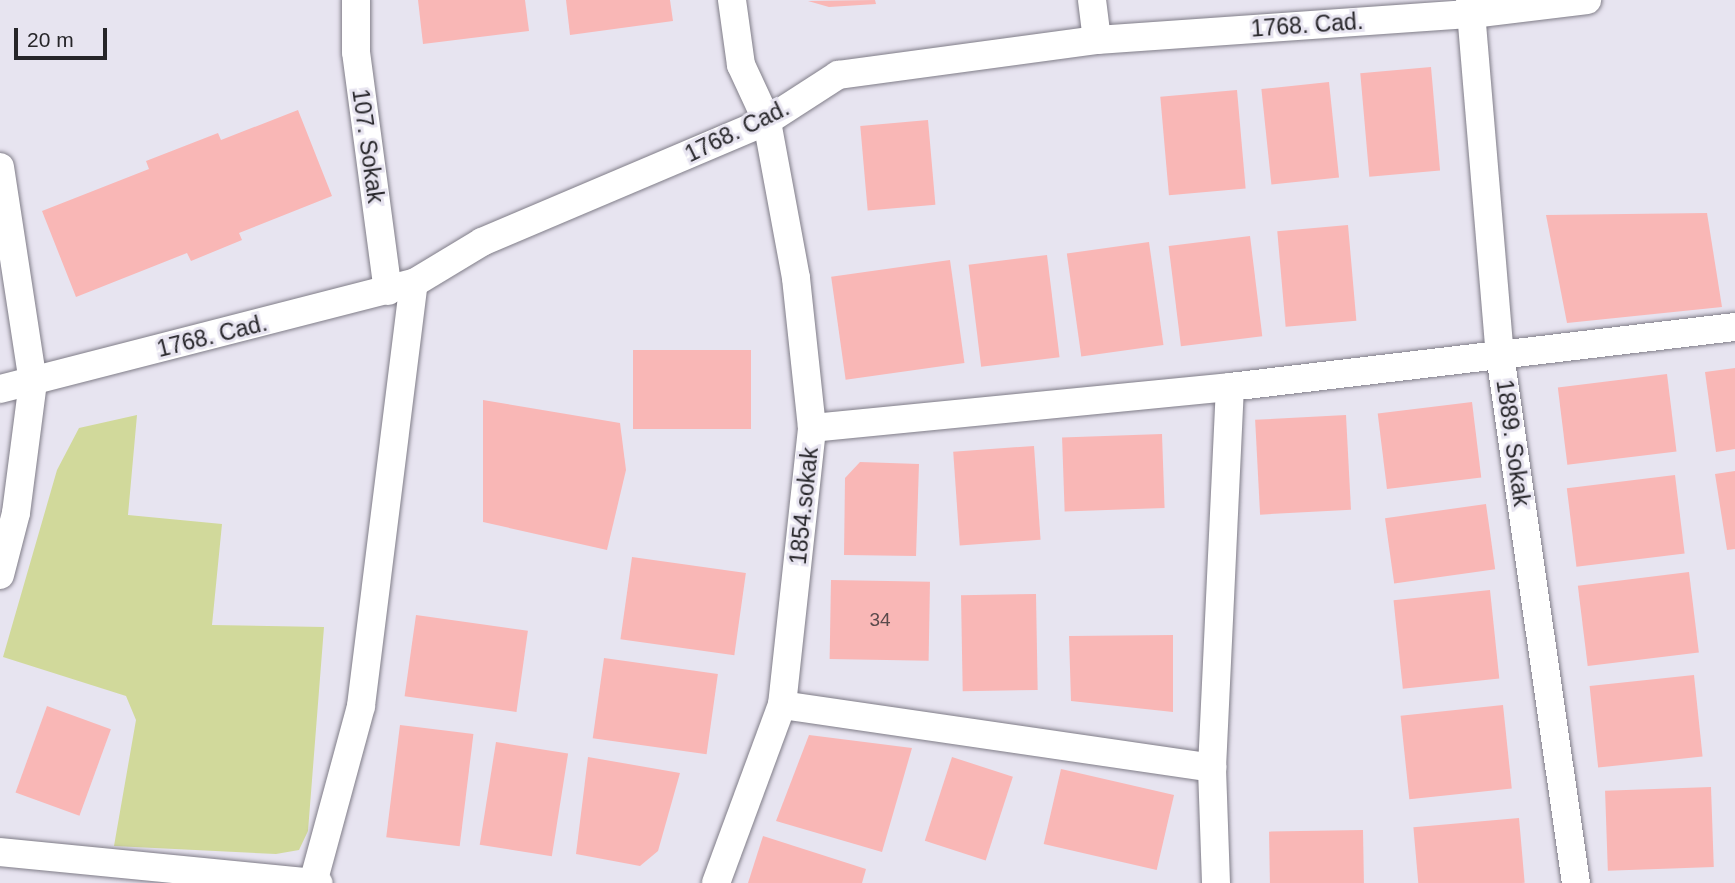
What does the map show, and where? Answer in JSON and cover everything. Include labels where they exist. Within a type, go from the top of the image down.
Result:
[{"type":"street","name":"107. Sokak","points":[[315,883],[361,706],[401,287],[356,52],[356,0]]},
{"type":"street","name":"1854.sokak","points":[[716,883],[782,705],[812,428],[796,278],[767,121],[741,65],[732,0]]},
{"type":"street","points":[[1093,0],[1097,40]]},
{"type":"street","name":"1768. Cad.","points":[[0,389],[401,287],[482,242],[767,121],[838,75],[1097,40],[1471,7],[1587,0]]},
{"type":"street","name":"1889. Sokak","points":[[1471,7],[1500,355],[1576,883]]},
{"type":"street","points":[[0,167],[33,382],[16,513],[0,575]]},
{"type":"street","points":[[812,428],[1230,387],[1735,327]]},
{"type":"street","points":[[1216,883],[1212,768],[1230,387]]},
{"type":"street","points":[[782,705],[1212,768]]},
{"type":"street","points":[[0,852],[315,883]]},
{"type":"green space","points":[[137,415],[128,515],[222,524],[212,625],[324,627],[308,831],[299,850],[276,854],[114,846],[136,720],[126,696],[3,657],[57,470],[79,428]]},
{"type":"building","points":[[418,0],[525,0],[529,31],[423,44]]},
{"type":"building","points":[[566,0],[670,0],[673,21],[570,35]]},
{"type":"building","points":[[875,0],[876,4],[829,7],[808,1]]},
{"type":"building","points":[[1431,67],[1440,171],[1369,177],[1360,73]]},
{"type":"building","points":[[1329,82],[1339,177],[1271,185],[1261,89]]},
{"type":"building","points":[[1237,90],[1246,189],[1169,195],[1160,97]]},
{"type":"building","points":[[298,110],[332,196],[239,233],[242,240],[191,261],[187,253],[76,297],[42,211],[149,169],[146,161],[218,133],[221,140]]},
{"type":"building","points":[[928,120],[935,205],[868,211],[860,126]]},
{"type":"building","points":[[1707,213],[1722,307],[1567,323],[1546,215]]},
{"type":"building","points":[[1348,225],[1356,321],[1286,327],[1277,231]]},
{"type":"building","points":[[1250,236],[1262,336],[1181,346],[1169,246]]},
{"type":"building","points":[[1149,242],[1163,345],[1081,357],[1067,254]]},
{"type":"building","points":[[1047,255],[1060,357],[981,367],[969,265]]},
{"type":"building","points":[[950,260],[964,363],[846,380],[831,277]]},
{"type":"building","points":[[633,350],[751,350],[751,429],[633,429]]},
{"type":"building","points":[[1735,368],[1735,449],[1716,452],[1705,372]]},
{"type":"building","points":[[1667,374],[1677,451],[1567,465],[1558,387]]},
{"type":"building","points":[[483,400],[620,423],[626,470],[607,550],[483,522]]},
{"type":"building","points":[[1472,402],[1481,477],[1387,489],[1378,414]]},
{"type":"building","points":[[1346,415],[1351,510],[1260,515],[1255,420]]},
{"type":"building","points":[[1162,434],[1165,508],[1065,511],[1062,437]]},
{"type":"building","points":[[1034,446],[1041,540],[960,545],[953,452]]},
{"type":"building","points":[[860,462],[919,464],[916,556],[844,555],[845,478]]},
{"type":"building","points":[[1735,471],[1735,549],[1727,550],[1715,474]]},
{"type":"building","points":[[1675,475],[1685,553],[1576,567],[1567,488]]},
{"type":"building","points":[[1486,504],[1495,569],[1394,584],[1385,518]]},
{"type":"building","points":[[632,557],[746,573],[734,655],[620,639]]},
{"type":"building","points":[[1689,572],[1699,652],[1588,666],[1578,586]]},
{"type":"building","points":[[831,580],[930,582],[929,661],[830,659]]},
{"type":"building","points":[[1490,590],[1499,679],[1403,689],[1394,600]]},
{"type":"building","points":[[1036,594],[1038,690],[963,691],[961,595]]},
{"type":"building","points":[[416,615],[528,631],[516,712],[405,696]]},
{"type":"building","points":[[1173,635],[1173,712],[1071,701],[1069,636]]},
{"type":"building","points":[[604,658],[718,674],[707,754],[593,738]]},
{"type":"building","points":[[1694,675],[1703,757],[1598,768],[1590,686]]},
{"type":"building","points":[[1503,705],[1512,789],[1409,799],[1401,716]]},
{"type":"building","points":[[47,706],[111,729],[79,816],[16,792]]},
{"type":"building","points":[[400,725],[473,734],[460,846],[386,837]]},
{"type":"building","points":[[809,735],[912,748],[882,852],[776,821]]},
{"type":"building","points":[[496,742],[568,753],[552,856],[480,845]]},
{"type":"building","points":[[588,757],[680,773],[658,851],[640,866],[576,854]]},
{"type":"building","points":[[952,757],[1013,777],[986,860],[925,841]]},
{"type":"building","points":[[1061,769],[1174,795],[1157,870],[1044,844]]},
{"type":"building","points":[[1711,787],[1714,867],[1608,871],[1605,791]]},
{"type":"building","points":[[1519,818],[1525,883],[1418,883],[1413,827]]},
{"type":"building","points":[[1363,830],[1364,883],[1270,883],[1269,832]]},
{"type":"building","points":[[763,836],[866,869],[862,883],[748,883]]}]
